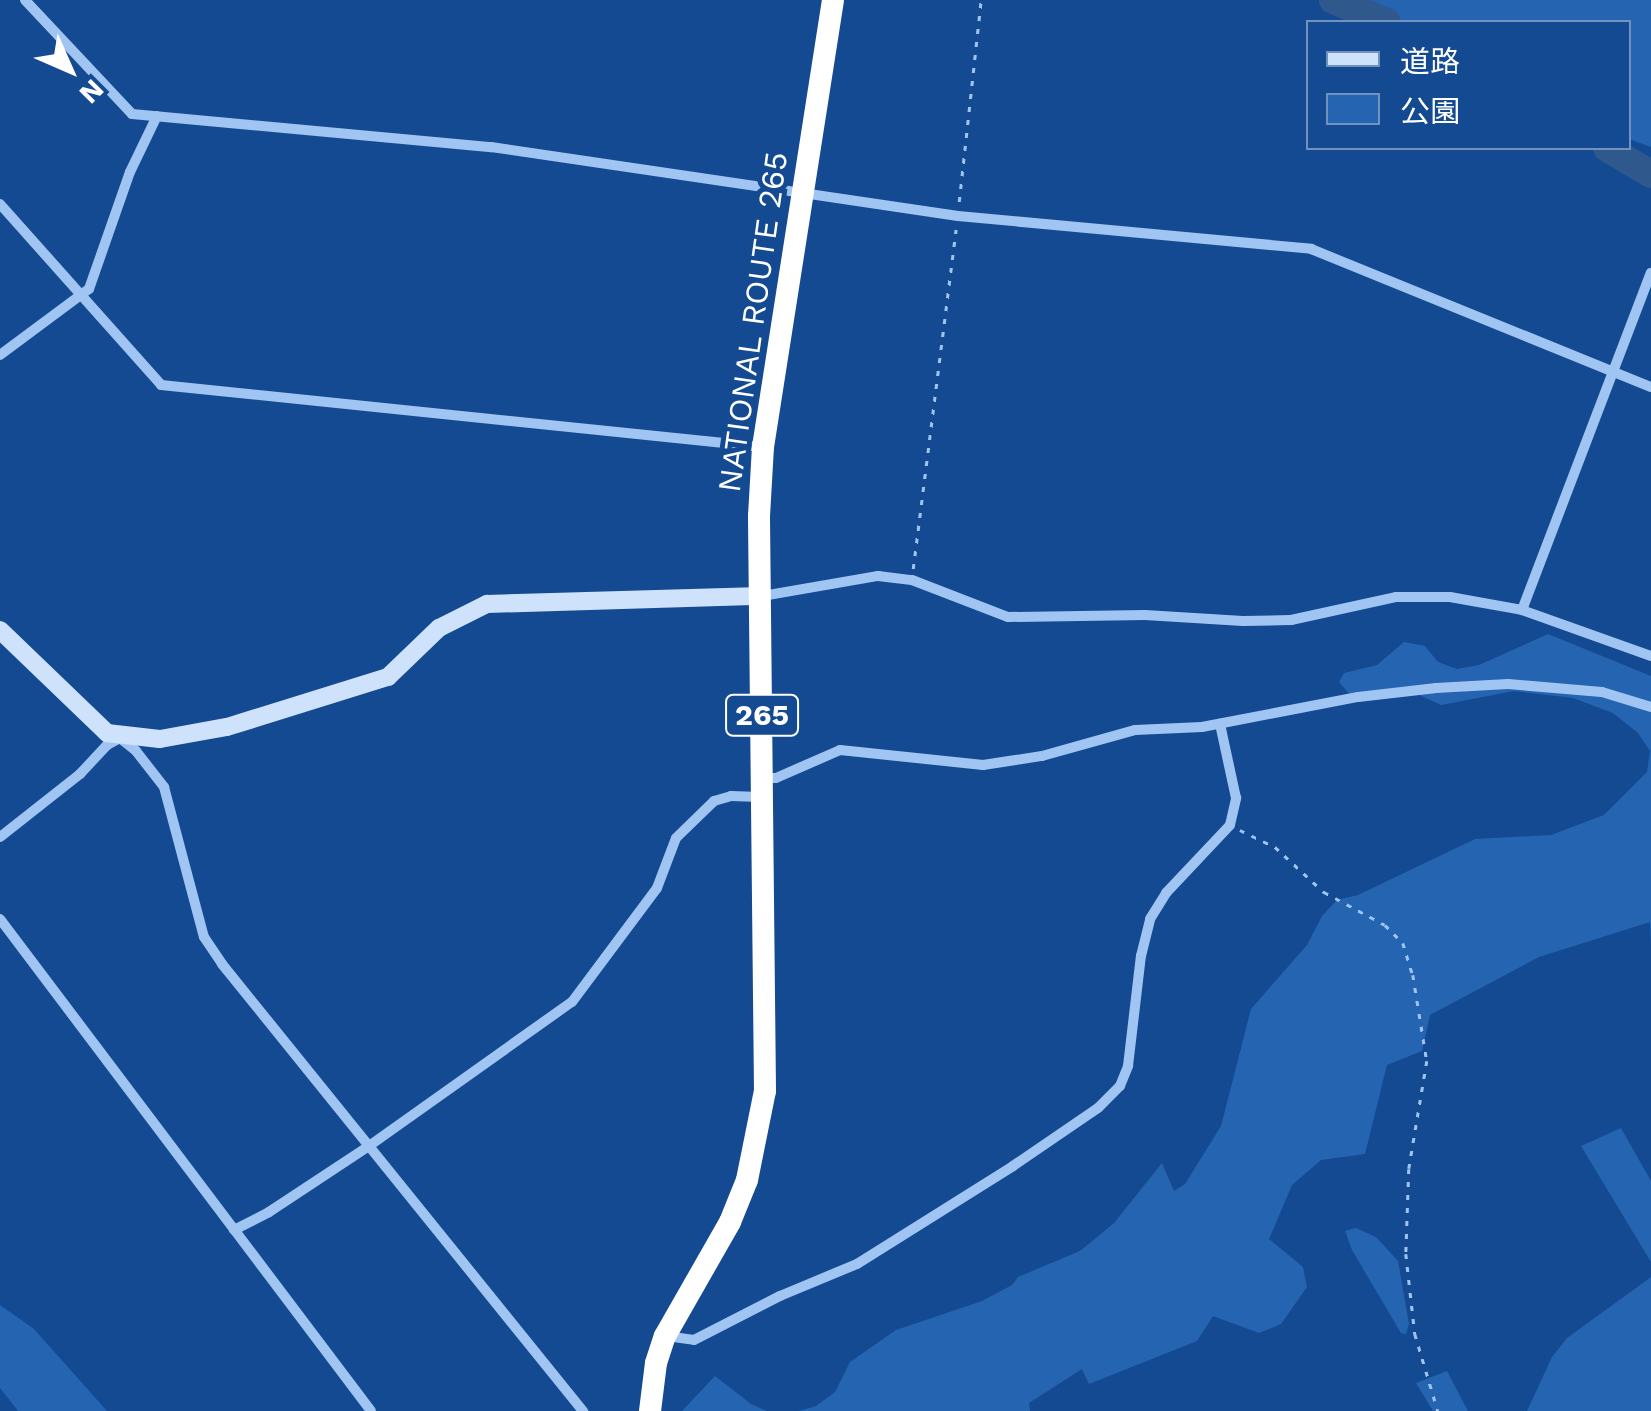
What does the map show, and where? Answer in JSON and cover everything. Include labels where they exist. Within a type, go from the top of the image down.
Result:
[{"type":"highway","name":"NATIONAL ROUTE 265","points":[[650,1411],[656,1363],[665,1336],[730,1222],[758,1136],[766,1034],[763,446],[833,0]]},
{"type":"street","points":[[25,0],[132,114],[490,147],[958,216],[1311,249],[1651,388]]},
{"type":"street","points":[[0,355],[89,289],[130,172],[156,116]]},
{"type":"street","points":[[0,204],[160,384],[763,446]]},
{"type":"street","points":[[1522,610],[1651,273]]},
{"type":"street","points":[[0,630],[107,733],[120,738],[160,739],[226,727],[366,685],[402,667],[439,628],[486,604],[761,596],[878,576],[912,580],[1008,617],[1291,620],[1414,597],[1450,597],[1522,610],[1651,656]]},
{"type":"street","points":[[234,1230],[270,1212],[369,1146],[572,1002],[658,888],[676,838],[714,801],[762,788],[840,750],[983,765],[1042,756],[1135,730],[1220,724],[1358,697],[1508,684],[1602,692],[1651,707]]},
{"type":"street","points":[[665,1336],[694,1340],[780,1296],[857,1264],[1098,1108],[1120,1086],[1128,1066],[1141,956],[1150,920],[1166,893],[1230,826],[1236,798],[1220,724]]},
{"type":"street","points":[[0,837],[120,738]]},
{"type":"street","points":[[120,738],[164,787],[204,937],[583,1411]]},
{"type":"street","points":[[0,919],[370,1411]]},
{"type":"path","points":[[912,580],[981,0]]},
{"type":"path","points":[[1230,826],[1275,847],[1324,892],[1385,925],[1402,943],[1413,975],[1427,1061],[1409,1169],[1406,1254],[1415,1334],[1438,1411]]},
{"type":"green space","points":[[1354,0],[1651,0],[1651,147],[1631,140],[1631,20],[1398,20]]},
{"type":"green space","points":[[1548,634],[1651,676],[1651,945],[1650,922],[1539,957],[1430,1015],[1422,1051],[1387,1065],[1365,1154],[1321,1160],[1292,1185],[1269,1239],[1303,1267],[1307,1287],[1281,1324],[1259,1333],[1213,1316],[1197,1341],[1089,1384],[1082,1369],[1029,1403],[1030,1411],[799,1411],[816,1406],[835,1392],[850,1362],[896,1330],[982,1301],[1012,1285],[1018,1277],[1080,1251],[1114,1223],[1162,1163],[1174,1191],[1185,1184],[1221,1126],[1251,1009],[1307,945],[1322,916],[1337,900],[1358,895],[1475,839],[1551,835],[1604,815],[1647,772],[1650,751],[1638,733],[1613,713],[1573,698],[1514,691],[1441,705],[1402,687],[1352,697],[1339,682],[1344,673],[1377,665],[1404,642],[1425,646],[1438,662],[1457,669],[1479,665]]},
{"type":"green space","points":[[1621,1128],[1651,1181],[1651,1262],[1581,1146]]},
{"type":"green space","points":[[1356,1228],[1376,1237],[1398,1261],[1409,1324],[1406,1334],[1401,1333],[1352,1250],[1345,1231]]},
{"type":"green space","points":[[1651,1277],[1651,1411],[1527,1411],[1552,1357],[1567,1338]]},
{"type":"green space","points":[[0,1305],[34,1329],[107,1411],[18,1411],[0,1388]]},
{"type":"green space","points":[[1447,1371],[1468,1411],[1433,1411],[1416,1383]]},
{"type":"green space","points":[[715,1376],[751,1404],[767,1411],[682,1411]]},
{"type":"waterway","points":[[1333,0],[1382,20]]},
{"type":"waterway","points":[[1610,150],[1651,174]]}]
